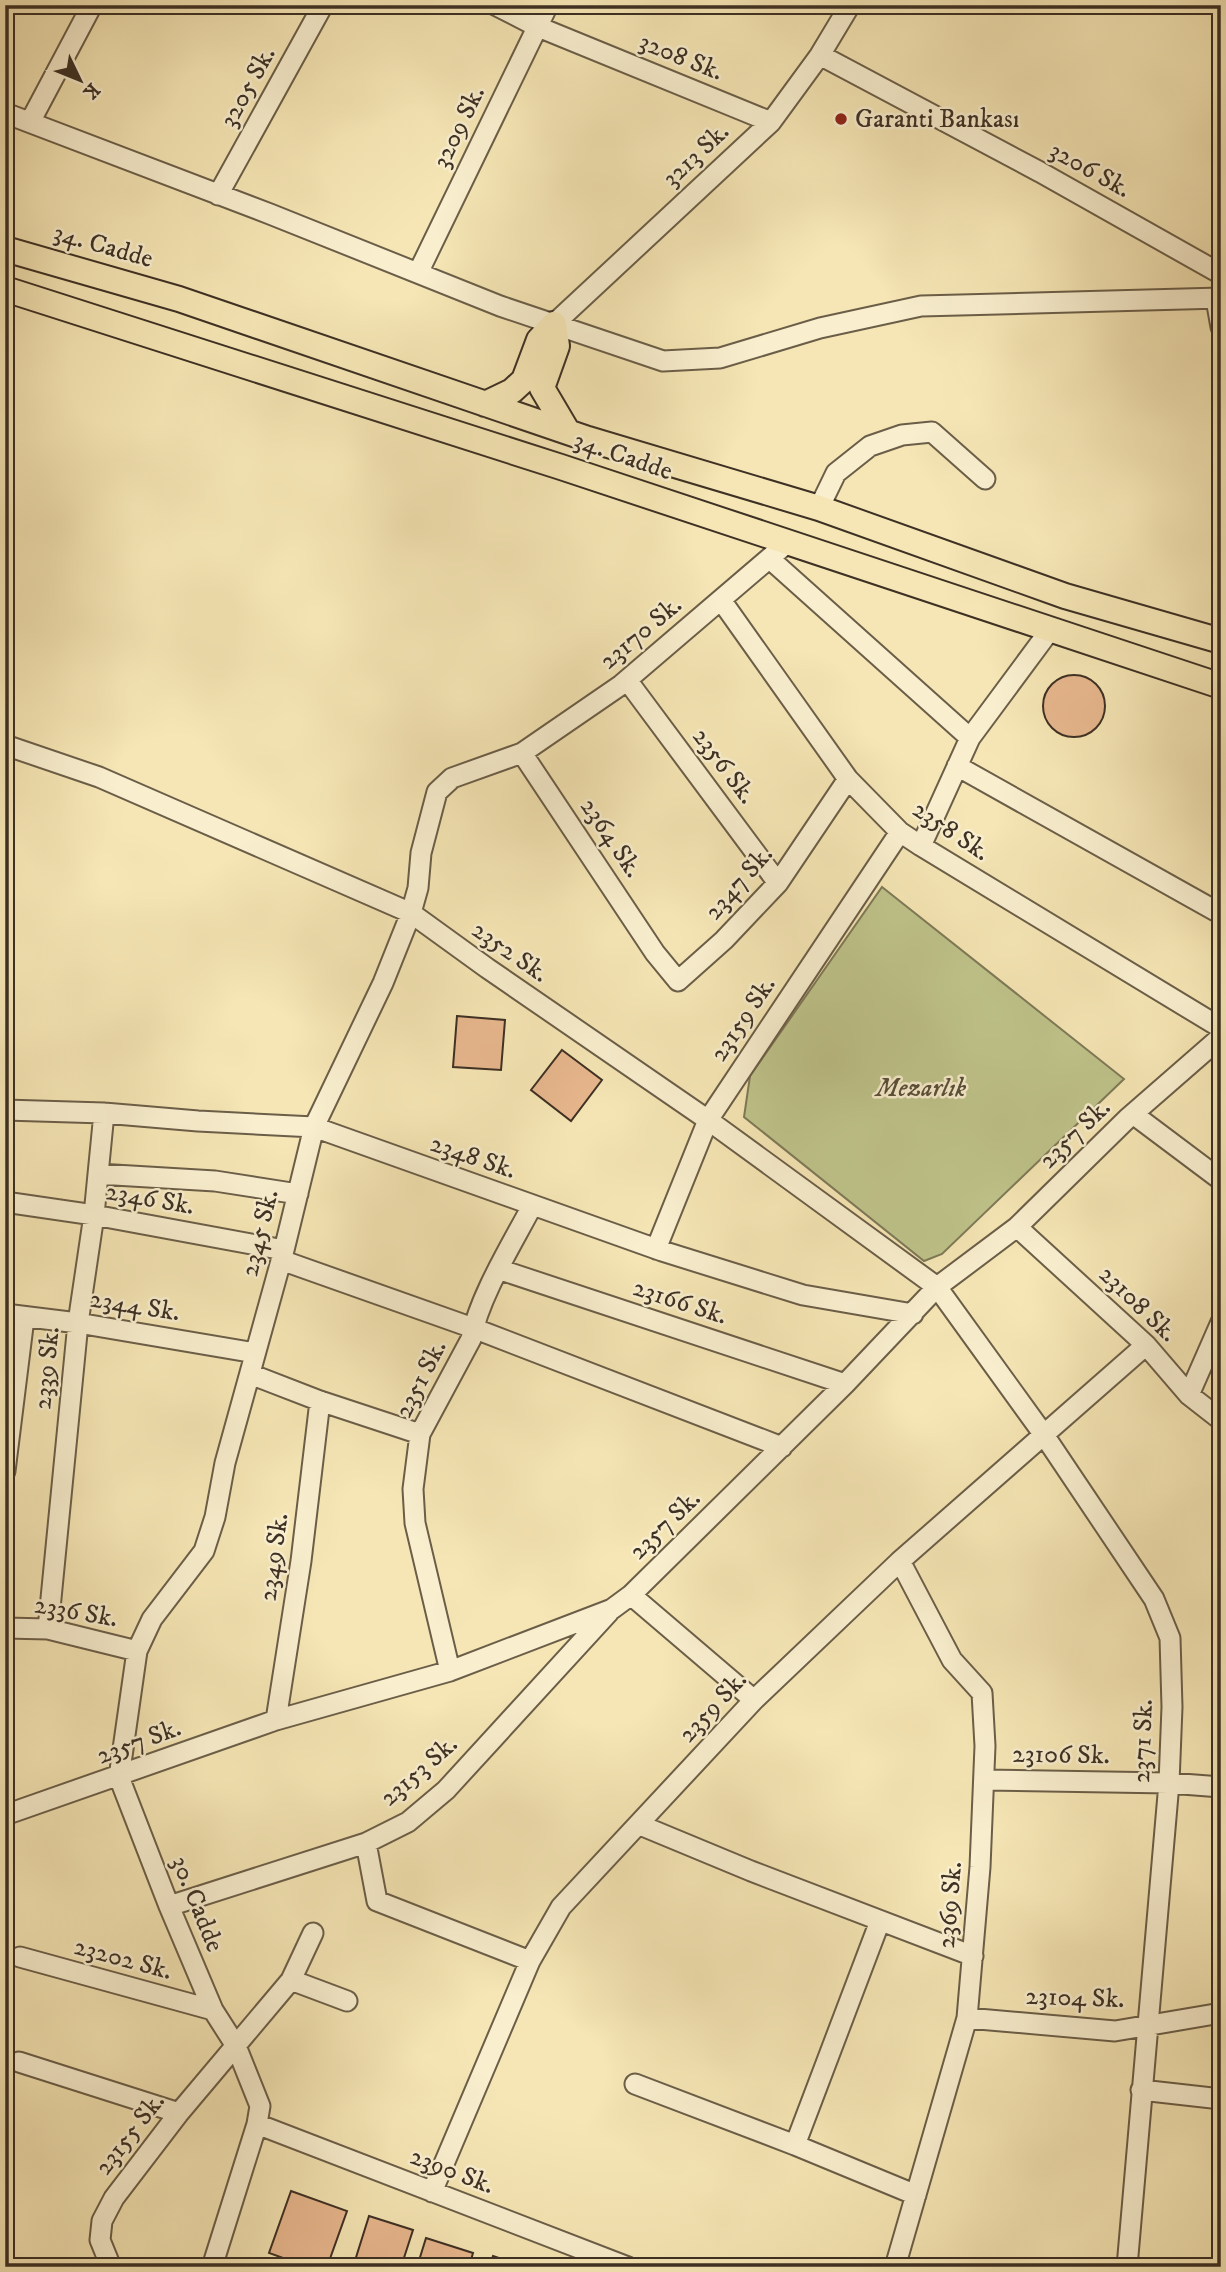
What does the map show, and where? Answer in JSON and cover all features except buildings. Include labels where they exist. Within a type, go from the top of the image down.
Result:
[{"type":"main road","name":"34. Cadde","points":[[5,249],[179,299],[568,432],[819,508],[1065,596],[1221,641]]},
{"type":"main road","name":"34. Cadde","points":[[5,289],[561,467],[778,551],[1051,630],[1221,686]]},
{"type":"main road","points":[[485,404],[533,384],[557,346],[554,324]]},
{"type":"main road","points":[[533,384],[568,432]]},
{"type":"street","points":[[30,122],[92,5]]},
{"type":"street","name":"3205 Sk.","points":[[218,195],[323,5]]},
{"type":"street","name":"3208 Sk.","points":[[495,5],[536,26],[771,122]]},
{"type":"street","name":"3209 Sk.","points":[[418,273],[548,5]]},
{"type":"street","name":"3213 Sk.","points":[[554,324],[771,122],[820,55],[850,5]]},
{"type":"street","name":"3206 Sk.","points":[[820,55],[1040,172],[1221,274]]},
{"type":"street","points":[[5,113],[500,306],[663,361],[720,358],[820,328],[921,306],[1219,299],[1221,327]]},
{"type":"street","points":[[819,508],[836,473],[870,446],[902,435],[932,432],[985,479]]},
{"type":"street","points":[[778,551],[970,738]]},
{"type":"street","name":"23170 Sk.","points":[[522,753],[627,680],[778,551]]},
{"type":"street","name":"2358 Sk.","points":[[721,600],[848,779],[900,832],[1221,1028]]},
{"type":"street","points":[[921,846],[970,738],[1051,630]]},
{"type":"street","name":"2356 Sk.","points":[[627,680],[778,883]]},
{"type":"street","name":"2352 Sk.","points":[[5,745],[99,777],[411,912],[498,976],[708,1120],[937,1287]]},
{"type":"street","name":"2345 Sk.","points":[[119,1777],[137,1651],[152,1619],[205,1551],[228,1453],[283,1255],[314,1127],[383,983],[411,912],[418,888],[421,853],[437,792],[452,778],[522,753]]},
{"type":"street","name":"2364 Sk.","points":[[522,753],[655,953]]},
{"type":"street","points":[[957,766],[1221,914]]},
{"type":"street","name":"2347 Sk.","points":[[655,953],[678,981],[724,940],[778,883],[848,779]]},
{"type":"street","name":"23159 Sk.","points":[[656,1249],[708,1120],[900,832]]},
{"type":"street","name":"2357 Sk.","points":[[5,1815],[276,1720],[450,1671],[612,1609],[631,1595],[782,1447],[937,1287],[1017,1227],[1133,1114],[1221,1037]]},
{"type":"street","name":"2348 Sk.","points":[[5,1110],[104,1112],[198,1121],[314,1127],[656,1249],[803,1294],[913,1314]]},
{"type":"street","name":"2339 Sk.","points":[[48,1629],[78,1323],[94,1215],[104,1112]]},
{"type":"street","points":[[1133,1114],[1221,1180]]},
{"type":"street","points":[[98,1174],[215,1181],[298,1194]]},
{"type":"street","name":"2346 Sk.","points":[[5,1202],[94,1215],[283,1255],[782,1447]]},
{"type":"street","name":"2351 Sk.","points":[[450,1671],[415,1523],[413,1489],[420,1434],[471,1339],[498,1269],[533,1206]]},
{"type":"street","name":"23108 Sk.","points":[[1017,1227],[1146,1345],[1189,1395],[1221,1420]]},
{"type":"street","name":"23166 Sk.","points":[[498,1269],[845,1384]]},
{"type":"street","name":"2371 Sk.","points":[[937,1287],[1044,1435],[1154,1599],[1170,1638],[1172,1707],[1169,1783],[1127,2267]]},
{"type":"street","points":[[5,1471],[15,1316]]},
{"type":"street","name":"2344 Sk.","points":[[15,1316],[78,1323],[255,1353]]},
{"type":"street","points":[[1189,1395],[1221,1322]]},
{"type":"street","name":"2359 Sk.","points":[[432,2192],[530,1961],[561,1907],[754,1700],[901,1561],[1146,1345]]},
{"type":"street","points":[[250,1374],[320,1401],[420,1434]]},
{"type":"street","name":"2349 Sk.","points":[[276,1720],[301,1562],[320,1401]]},
{"type":"street","name":"2369 Sk.","points":[[895,2267],[967,2018],[981,1867],[985,1746],[982,1693],[952,1660],[901,1561]]},
{"type":"street","points":[[631,1595],[754,1700]]},
{"type":"street","name":"23153 Sk.","points":[[169,1906],[366,1843],[408,1822],[446,1790],[612,1609]]},
{"type":"street","name":"2336 Sk.","points":[[5,1628],[48,1629],[137,1651]]},
{"type":"street","name":"30. Cadde","points":[[119,1777],[213,2010],[236,2046]]},
{"type":"street","name":"23106 Sk.","points":[[984,1780],[1169,1783],[1221,1787]]},
{"type":"street","points":[[640,1825],[751,1871],[973,1956]]},
{"type":"street","points":[[366,1843],[377,1901],[530,1961]]},
{"type":"street","points":[[795,2145],[880,1921]]},
{"type":"street","points":[[212,2267],[260,2106],[236,2046],[291,1980],[313,1933]]},
{"type":"street","name":"23202 Sk.","points":[[20,1957],[213,2010]]},
{"type":"street","points":[[291,1980],[346,2001]]},
{"type":"street","name":"23104 Sk.","points":[[967,2018],[1115,2031],[1221,2013]]},
{"type":"street","name":"23155 Sk.","points":[[111,2267],[100,2241],[102,2221],[114,2198],[179,2113],[236,2046]]},
{"type":"street","points":[[19,2062],[179,2113]]},
{"type":"street","points":[[635,2084],[916,2195]]},
{"type":"street","points":[[1141,2091],[1221,2099]]},
{"type":"street","name":"2390 Sk.","points":[[257,2123],[432,2192],[589,2260],[628,2267]]},
{"type":"green space","name":"Mezarlık","points":[[882,887],[1124,1079],[942,1254],[924,1261],[744,1117],[750,1076]]},
{"type":"place","name":"Garanti Bankası","points":[[841,119]]}]
